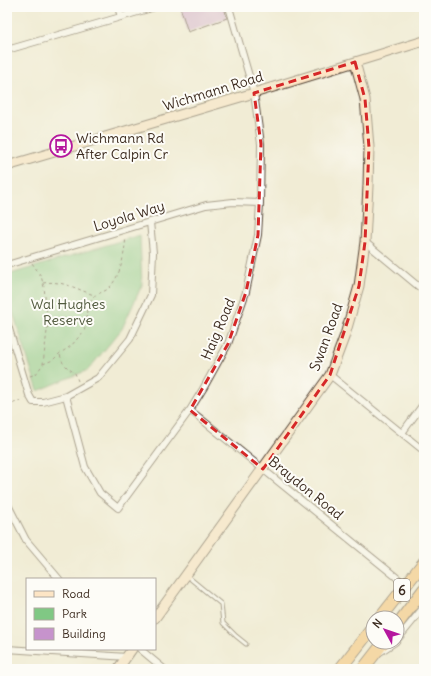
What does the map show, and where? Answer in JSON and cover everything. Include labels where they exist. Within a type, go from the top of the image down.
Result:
[{"type":"highway","name":"6","points":[[386,610],[424,562]]},
{"type":"highway","name":"6","points":[[405,614],[424,589]]},
{"type":"highway","points":[[340,669],[365,637]]},
{"type":"highway","points":[[363,669],[378,650]]},
{"type":"street","points":[[118,7],[121,17]]},
{"type":"street","points":[[7,50],[155,7]]},
{"type":"street","name":"Haig Road","points":[[66,396],[85,467],[100,494],[118,508],[190,410],[228,344],[246,292],[258,235],[261,144],[254,93],[229,7]]},
{"type":"street","name":"Wichmann Road","points":[[8,167],[424,41]]},
{"type":"street","name":"Swan Road","points":[[156,617],[330,375],[345,335],[359,286],[365,242],[368,186],[369,147],[365,99],[355,62]]},
{"type":"street","points":[[7,155],[8,167]]},
{"type":"street","name":"Loyola Way","points":[[7,265],[206,205],[233,202],[260,203]]},
{"type":"street","points":[[7,322],[32,399],[43,402],[66,396],[98,378],[130,339],[151,295],[153,253],[150,222]]},
{"type":"street","points":[[365,242],[424,291]]},
{"type":"street","points":[[330,375],[424,451]]},
{"type":"street","points":[[402,432],[424,403]]},
{"type":"street","name":"Braydon Road","points":[[190,410],[406,585]]},
{"type":"street","points":[[7,504],[26,540],[58,578]]},
{"type":"street","points":[[405,630],[424,607]]},
{"type":"street","points":[[7,649],[127,657]]},
{"type":"street","points":[[118,669],[131,650]]},
{"type":"street","points":[[141,650],[164,669]]},
{"type":"street","points":[[373,656],[383,650]]},
{"type":"lane","points":[[186,575],[221,604],[223,623],[246,644]]},
{"type":"path","points":[[43,364],[53,360],[71,346],[84,331],[86,325],[87,308],[90,305],[92,298],[109,288],[120,270],[125,244],[125,229]]},
{"type":"path","points":[[24,377],[36,374],[43,364],[48,323],[41,276],[28,259]]},
{"type":"path","points":[[43,283],[62,283],[94,296]]},
{"type":"path","points":[[59,354],[63,362],[75,373],[80,388]]},
{"type":"path","points":[[7,405],[32,399]]},
{"type":"highlighted area","points":[[355,62],[365,99],[369,147],[365,242],[359,286],[330,375],[263,469],[190,410],[228,344],[246,292],[258,235],[261,144],[254,93]]},
{"type":"green space","name":"Wal Hughes Reserve","points":[[140,235],[142,285],[122,329],[88,370],[38,391],[7,294],[7,275]]},
{"type":"building","points":[[180,7],[224,7],[227,18],[188,32]]},
{"type":"place","name":"Wichmann Rd After Calpin Cr","points":[[61,146]]}]
